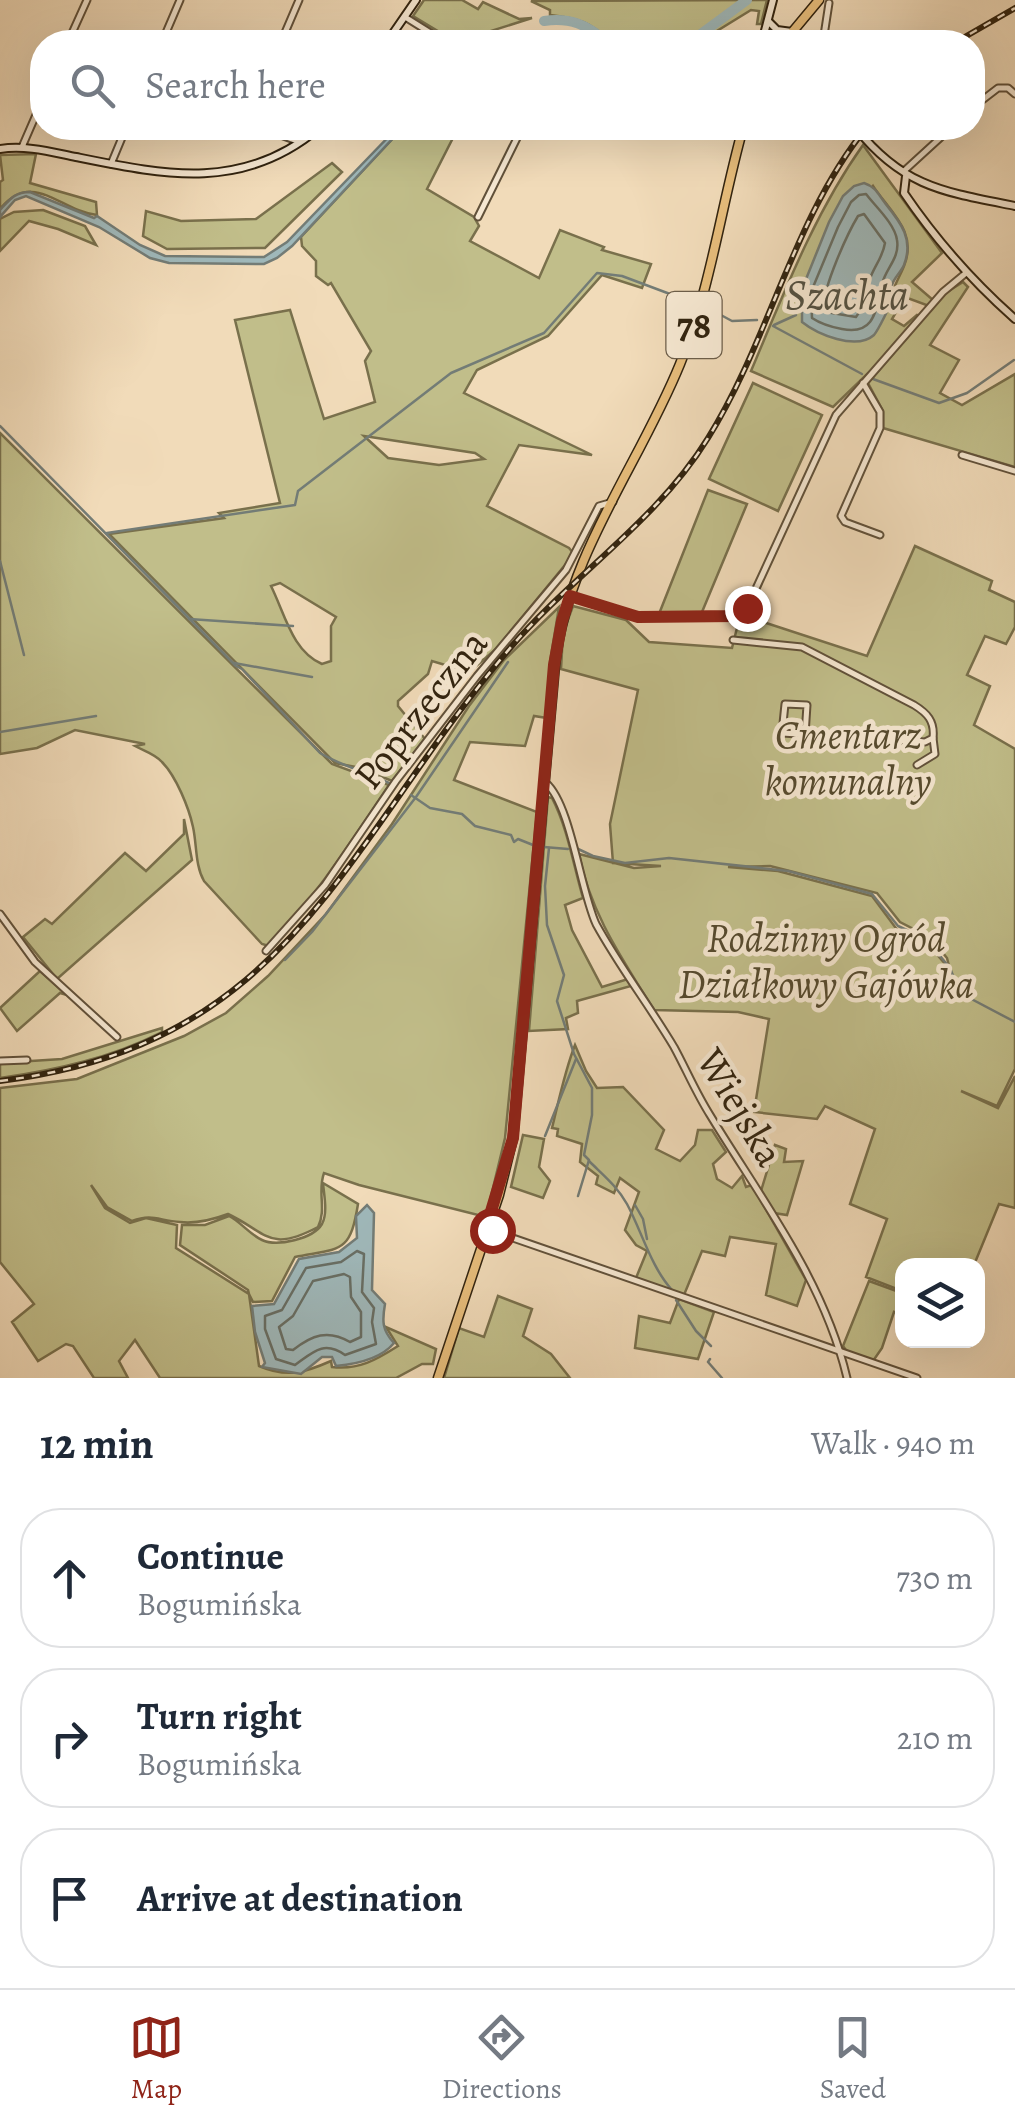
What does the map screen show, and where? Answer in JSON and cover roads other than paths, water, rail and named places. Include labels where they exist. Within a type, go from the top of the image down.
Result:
[{"type":"main road","points":[[794,30],[819,0]]},
{"type":"main road","name":"78","points":[[438,1378],[513,1138],[557,642],[586,554],[664,400],[688,343],[740,140]]},
{"type":"street","points":[[73,30],[87,0]]},
{"type":"street","points":[[167,30],[180,0]]},
{"type":"street","points":[[286,30],[299,0]]},
{"type":"street","points":[[395,30],[416,0]]},
{"type":"street","points":[[766,30],[774,0]]},
{"type":"street","points":[[825,30],[829,3]]},
{"type":"street","points":[[404,16],[426,30]]},
{"type":"street","points":[[768,21],[777,30]]},
{"type":"street","points":[[985,98],[998,88],[1008,88],[1015,94]]},
{"type":"street","points":[[22,148],[30,129]]},
{"type":"street","points":[[110,164],[121,140]]},
{"type":"street","points":[[294,140],[300,142]]},
{"type":"street","points":[[0,149],[22,148],[177,176],[214,174],[255,164],[303,140]]},
{"type":"street","points":[[478,217],[516,140]]},
{"type":"street","points":[[866,140],[904,175],[948,192],[1015,206]]},
{"type":"street","points":[[939,140],[904,175],[904,193],[966,273],[1015,318]]},
{"type":"street","points":[[570,596],[638,617],[736,616],[747,608],[836,415],[942,292],[966,273]]},
{"type":"street","points":[[863,383],[880,412],[880,428],[842,516],[844,522],[880,535]]},
{"type":"street","points":[[962,455],[1015,472]]},
{"type":"street","name":"Poprzeczna","points":[[266,950],[292,926],[325,885],[396,781],[476,676],[566,570],[599,506],[613,502]]},
{"type":"street","points":[[732,640],[802,647],[925,712],[931,721],[935,754],[917,765]]},
{"type":"street","points":[[805,734],[807,705],[785,704],[782,733],[925,742],[932,738]]},
{"type":"street","name":"Wiejska","points":[[545,782],[555,796],[596,924],[757,1187],[832,1323],[847,1378]]},
{"type":"street","points":[[0,914],[34,962],[117,1036]]},
{"type":"street","points":[[0,1061],[27,1060]]},
{"type":"street","points":[[486,1228],[916,1378]]},
{"type":"water","points":[[385,140],[391,140],[292,246],[264,264],[169,263],[150,258],[99,227],[26,196],[15,200],[0,217],[0,210],[20,193],[30,192],[97,216],[140,245],[165,256],[264,257],[287,242]]},
{"type":"water","name":"Szachta","points":[[864,183],[876,191],[901,225],[908,247],[903,268],[892,285],[889,308],[876,332],[866,340],[847,341],[827,336],[802,322],[802,289],[843,196]]},
{"type":"water","points":[[367,1205],[374,1213],[372,1290],[385,1304],[384,1325],[394,1343],[375,1357],[352,1364],[336,1366],[332,1357],[322,1357],[301,1374],[262,1367],[265,1363],[252,1306],[274,1304],[299,1259],[339,1252],[357,1238],[356,1216]]},
{"type":"waterway","points":[[706,30],[747,0]]},
{"type":"waterway","points":[[544,21],[562,20],[591,30]]},
{"type":"waterway","points":[[107,533],[295,505],[298,491],[451,373],[544,333],[597,273],[622,276],[694,303]]},
{"type":"waterway","points":[[706,307],[732,321],[757,320]]},
{"type":"waterway","points":[[774,325],[796,315]]},
{"type":"waterway","points":[[773,326],[862,374]]},
{"type":"waterway","points":[[873,379],[939,403],[967,393],[1014,360]]},
{"type":"waterway","points":[[0,426],[242,669],[320,753],[389,783]]},
{"type":"waterway","points":[[0,561],[24,655]]},
{"type":"waterway","points":[[189,619],[293,626]]},
{"type":"waterway","points":[[285,960],[312,932],[416,797],[508,662]]},
{"type":"waterway","points":[[234,663],[312,677]]},
{"type":"waterway","points":[[0,732],[96,716]]},
{"type":"waterway","points":[[411,795],[430,808],[462,814],[475,826],[511,835],[514,842],[518,839],[533,845]]},
{"type":"waterway","points":[[544,847],[568,849]]},
{"type":"waterway","points":[[549,848],[545,886],[547,925],[564,975],[557,1001],[574,1054],[592,1088],[592,1115],[584,1155],[589,1160],[578,1196]]},
{"type":"waterway","points":[[576,848],[625,863],[669,858],[788,871],[872,894],[898,926],[926,939],[950,968],[960,993],[1015,1022]]},
{"type":"waterway","points":[[545,1136],[576,1059]]},
{"type":"waterway","points":[[589,1161],[623,1198],[652,1260],[672,1290]]},
{"type":"waterway","points":[[635,1205],[647,1239]]},
{"type":"waterway","points":[[676,1300],[711,1346]]},
{"type":"waterway","points":[[710,1359],[708,1362],[722,1378]]},
{"type":"railway","points":[[977,30],[1015,8]]},
{"type":"railway","points":[[0,1081],[99,1060],[180,1025],[246,979],[303,924],[511,647],[640,521],[687,468],[730,400],[819,201],[858,140]]},
{"type":"park label","name":"Cmentarz komunalny","points":[[848,758]]},
{"type":"park label","name":"Rodzinny Ogród Działkowy Gajówka","points":[[826,961]]}]
